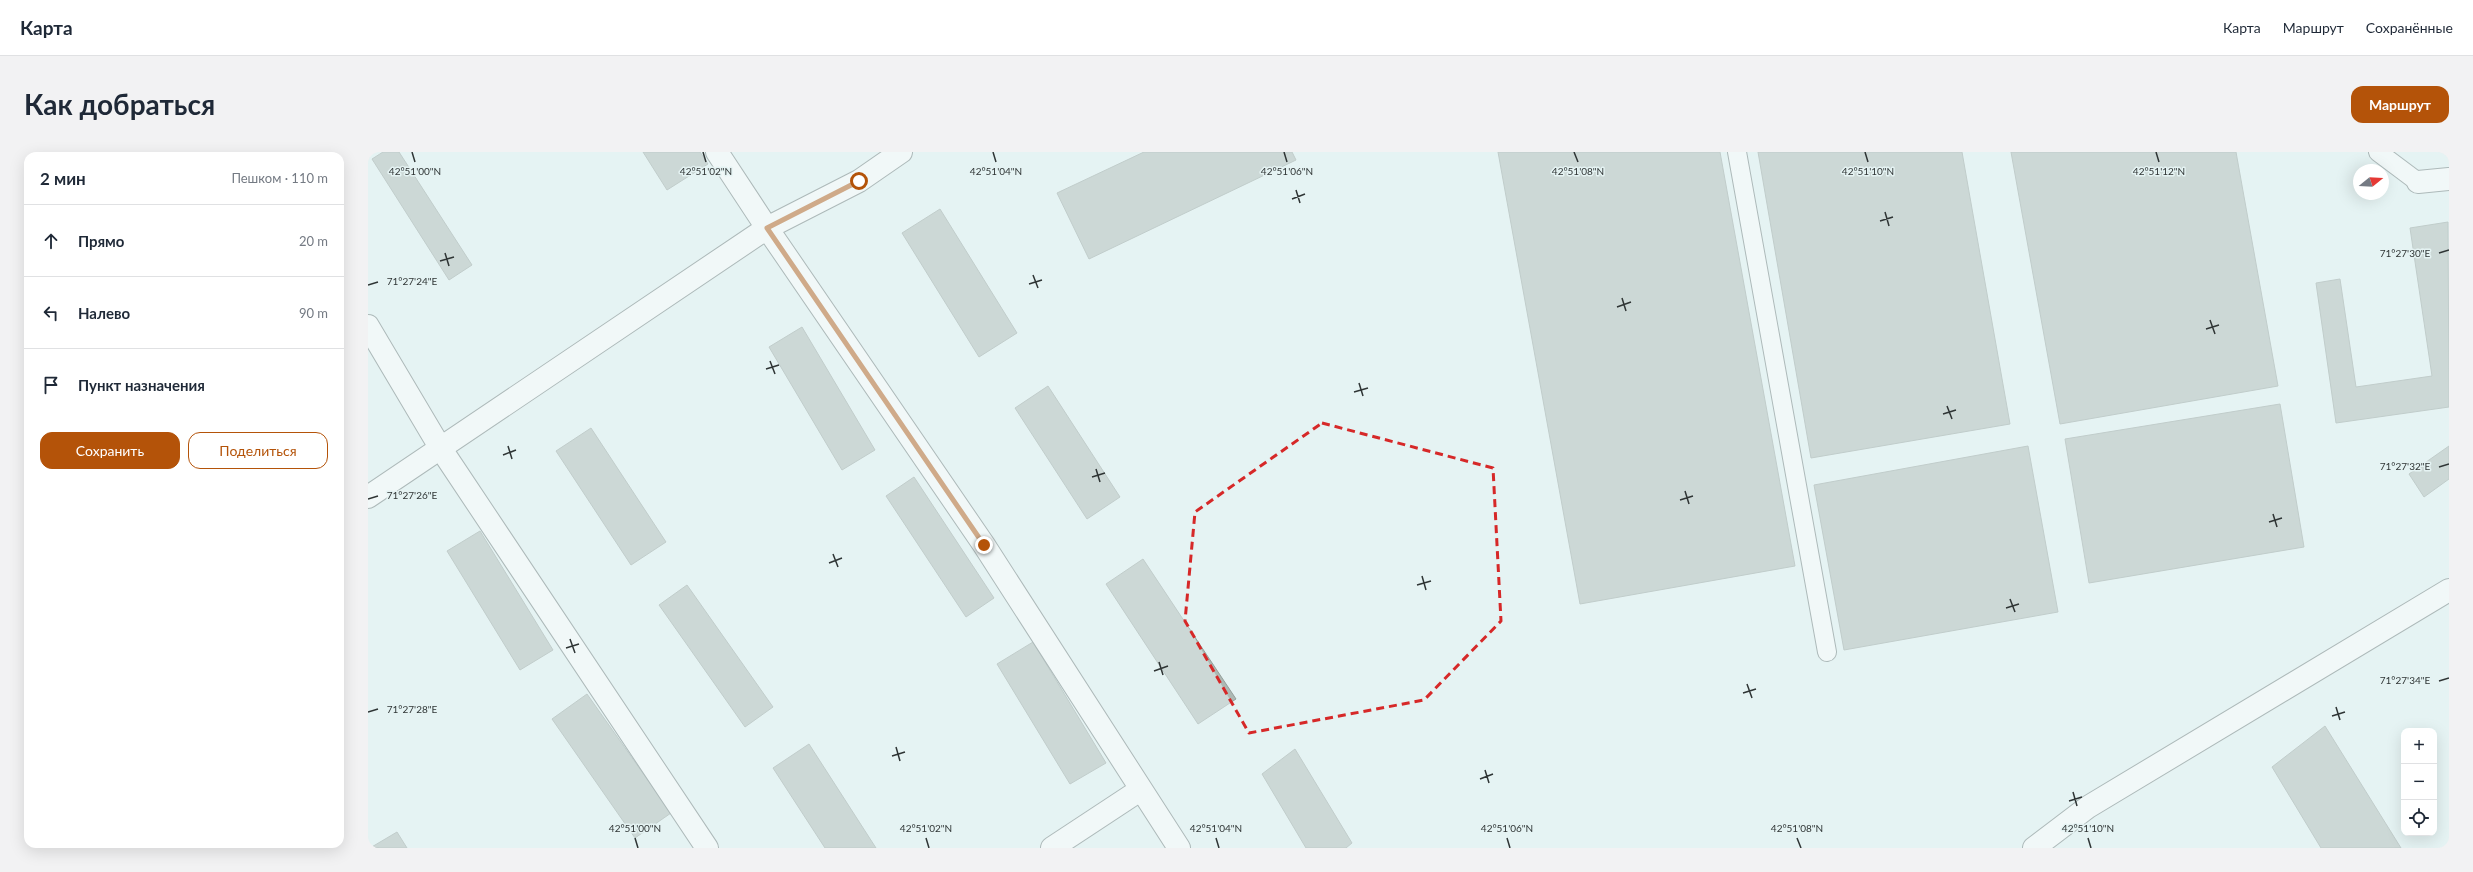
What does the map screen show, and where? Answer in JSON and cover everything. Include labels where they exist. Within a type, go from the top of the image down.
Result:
[{"type":"street","points":[[717,152],[767,228],[984,545],[1140,790],[1179,848]]},
{"type":"street","points":[[368,497],[767,228],[859,181],[901,152]]},
{"type":"street","points":[[2418,182],[2449,179]]},
{"type":"street","points":[[368,326],[441,449],[707,848]]},
{"type":"street","points":[[2034,848],[2088,807],[2449,590]]},
{"type":"street","points":[[1052,848],[1140,790]]},
{"type":"lane","points":[[1737,152],[1827,652]]},
{"type":"lane","points":[[2378,152],[2418,182]]},
{"type":"highlighted area","points":[[1322,423],[1493,468],[1501,621],[1424,700],[1249,733],[1185,621],[1195,512]]},
{"type":"building","points":[[383,152],[399,152],[472,265],[449,280],[372,159]]},
{"type":"building","points":[[643,152],[700,152],[708,164],[667,190]]},
{"type":"building","points":[[1144,152],[1292,152],[1296,160],[1089,259],[1057,193]]},
{"type":"building","points":[[1498,152],[1720,152],[1795,566],[1580,604]]},
{"type":"building","points":[[1758,152],[1962,152],[2010,424],[1811,458]]},
{"type":"building","points":[[2011,152],[2236,152],[2278,386],[2060,424]]},
{"type":"building","points":[[940,209],[1017,333],[979,357],[902,233]]},
{"type":"building","points":[[2448,222],[2449,407],[2336,423],[2316,283],[2340,279],[2356,387],[2432,376],[2410,228]]},
{"type":"building","points":[[802,327],[875,450],[842,470],[769,347]]},
{"type":"building","points":[[1048,386],[1120,497],[1087,519],[1015,408]]},
{"type":"building","points":[[2280,404],[2304,547],[2089,583],[2065,439]]},
{"type":"building","points":[[591,428],[666,542],[631,565],[556,451]]},
{"type":"building","points":[[2028,446],[2058,612],[1844,650],[1814,485]]},
{"type":"building","points":[[2449,446],[2449,479],[2424,497],[2409,474]]},
{"type":"building","points":[[914,477],[994,598],[966,617],[886,496]]},
{"type":"building","points":[[480,531],[553,650],[520,670],[447,551]]},
{"type":"building","points":[[1143,559],[1236,699],[1198,724],[1106,584]]},
{"type":"building","points":[[687,585],[773,707],[745,727],[659,605]]},
{"type":"building","points":[[1033,642],[1106,763],[1070,784],[997,664]]},
{"type":"building","points":[[587,694],[671,813],[635,838],[552,719]]},
{"type":"building","points":[[2325,726],[2401,848],[2321,848],[2272,767]]},
{"type":"building","points":[[809,744],[876,848],[825,848],[773,768]]},
{"type":"building","points":[[1295,749],[1352,843],[1346,848],[1306,848],[1262,774]]},
{"type":"building","points":[[397,832],[407,848],[370,848]]},
{"type":"route","points":[[859,181],[767,228],[984,545]]}]
